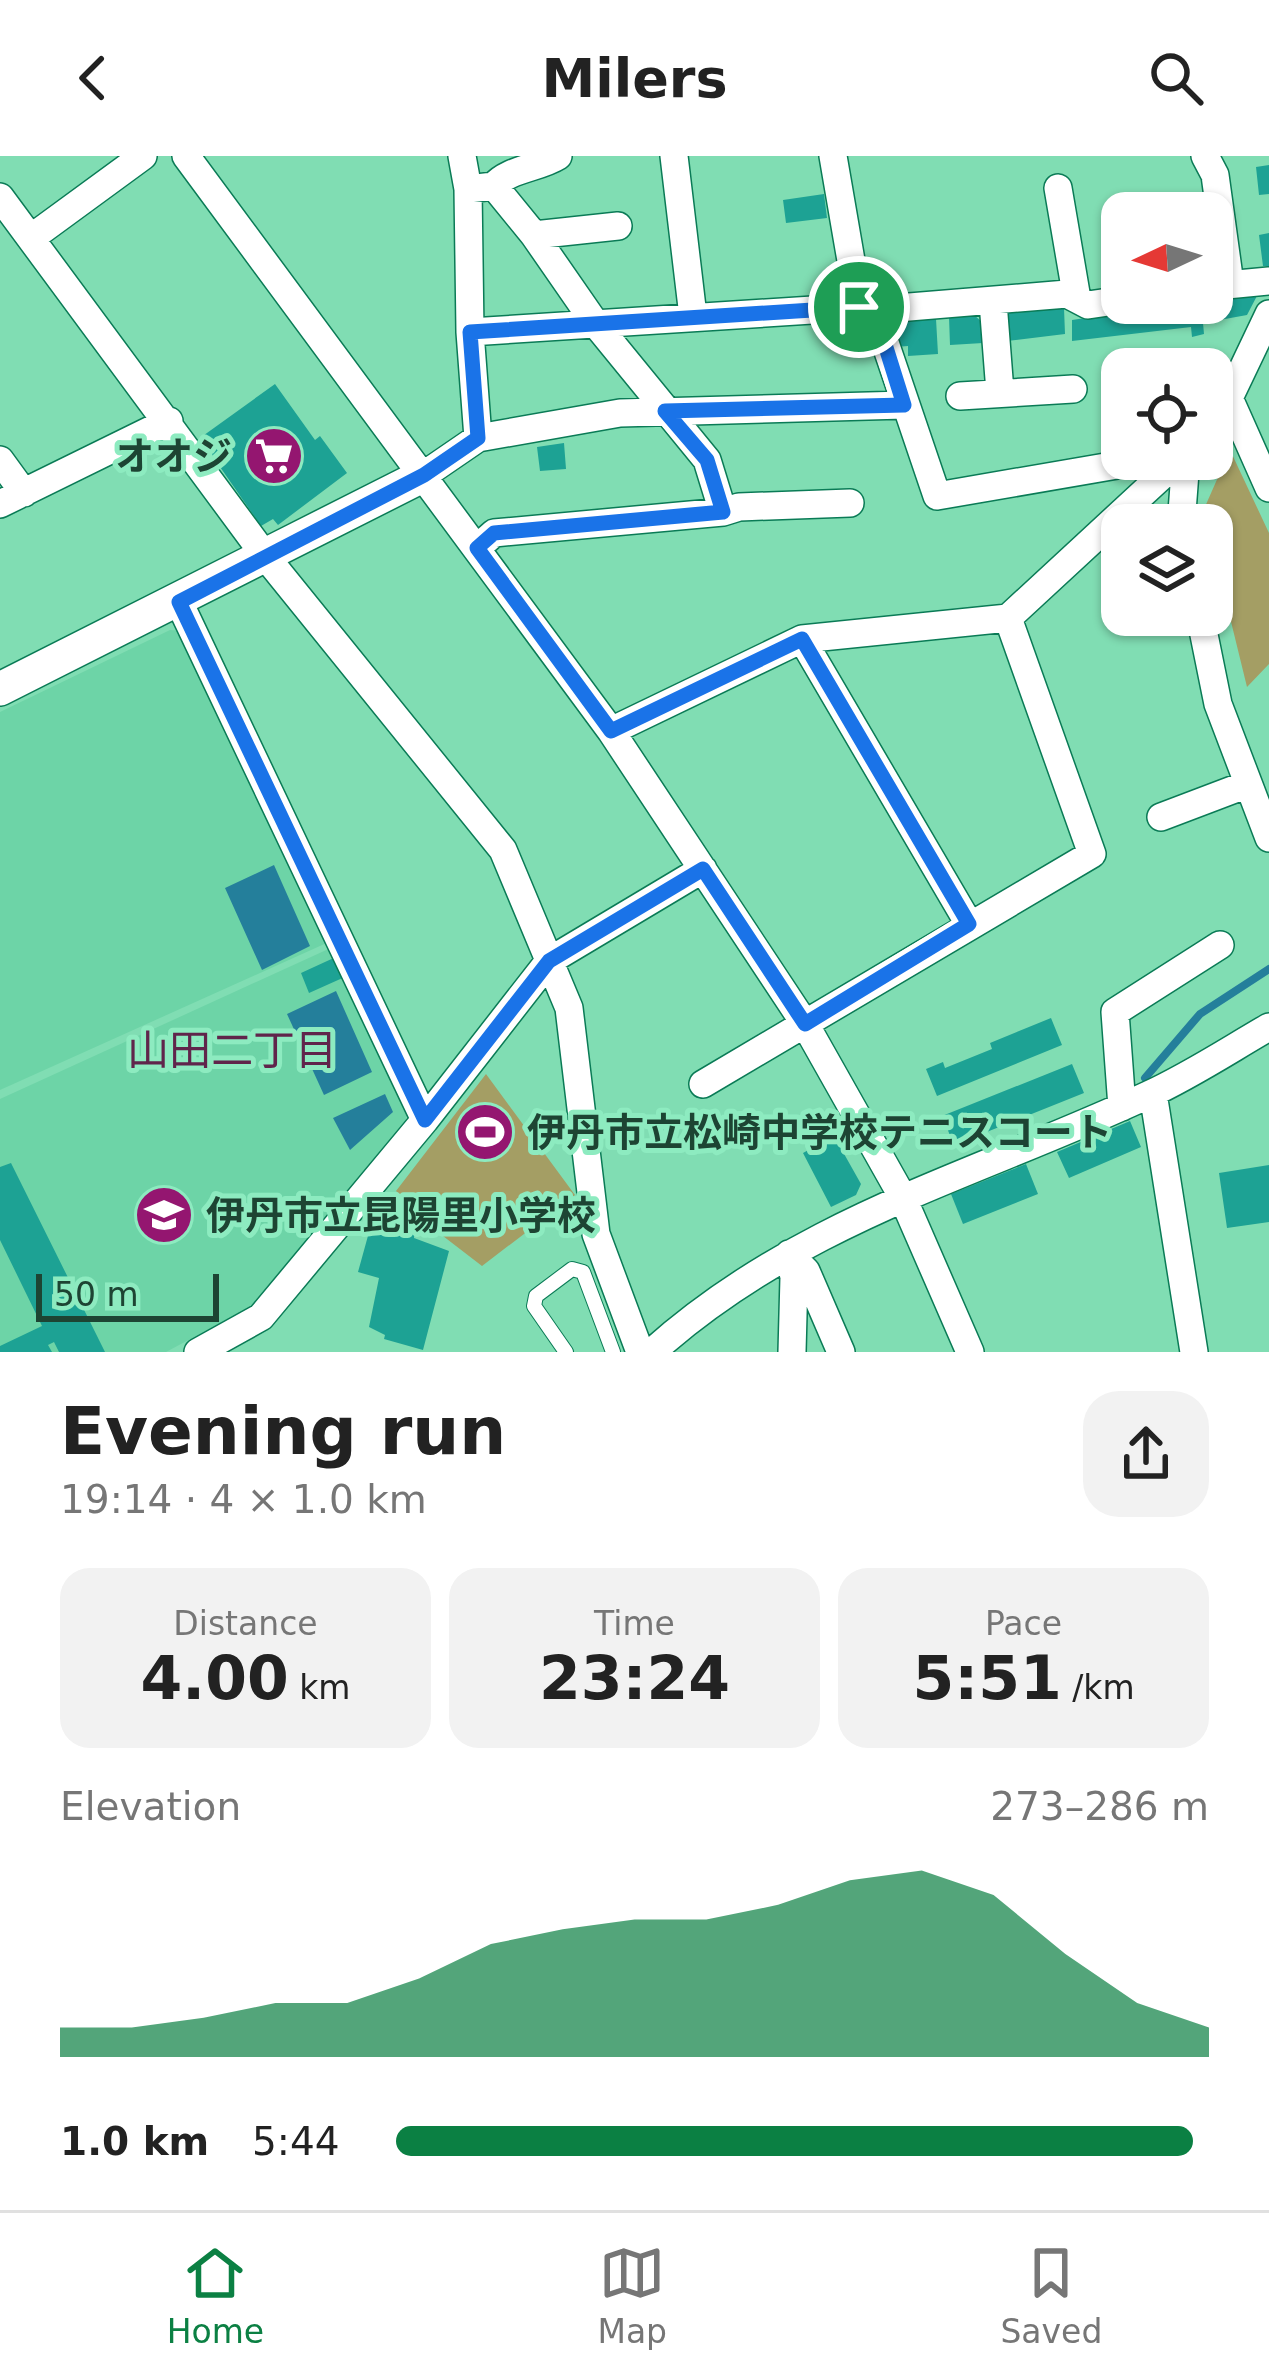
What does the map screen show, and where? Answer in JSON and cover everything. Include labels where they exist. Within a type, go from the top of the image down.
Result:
[{"type":"street","points":[[32,238],[143,156]]},
{"type":"street","points":[[186,156],[611,731],[805,1024],[902,1196],[970,1352]]},
{"type":"street","points":[[462,156],[481,188],[534,235],[596,323],[707,460],[723,512]]},
{"type":"street","points":[[481,188],[558,156]]},
{"type":"street","points":[[674,156],[693,316]]},
{"type":"street","points":[[833,156],[859,307],[878,322],[937,496],[1101,468]]},
{"type":"street","points":[[1205,156],[1215,176],[1216,192]]},
{"type":"street","points":[[478,438],[470,332],[481,188]]},
{"type":"street","points":[[1058,188],[1077,299]]},
{"type":"street","points":[[0,197],[266,556],[503,850],[569,1008],[596,1234],[655,1350],[722,1294],[789,1254],[902,1196],[1153,1094],[1269,1028]]},
{"type":"street","points":[[534,235],[618,226]]},
{"type":"street","points":[[1233,284],[1269,281]]},
{"type":"street","points":[[470,332],[1067,294],[1088,305],[1101,303]]},
{"type":"street","points":[[993,302],[1000,392]]},
{"type":"street","points":[[1233,385],[1269,314]]},
{"type":"street","points":[[960,396],[1073,389]]},
{"type":"street","points":[[0,689],[424,475],[478,438],[620,413],[904,405]]},
{"type":"street","points":[[0,460],[12,498],[169,421]]},
{"type":"street","points":[[1233,429],[1269,488]]},
{"type":"street","points":[[611,731],[802,639],[1008,618],[1160,480]]},
{"type":"street","points":[[477,548],[494,533],[739,507],[850,503]]},
{"type":"street","points":[[179,602],[425,1120]]},
{"type":"street","points":[[703,1084],[1093,854],[1008,618]]},
{"type":"street","points":[[1204,636],[1218,704],[1269,838]]},
{"type":"street","points":[[802,639],[969,924]]},
{"type":"street","points":[[1161,817],[1248,784]]},
{"type":"street","points":[[198,1352],[261,1317],[549,961],[703,869]]},
{"type":"street","points":[[1122,1107],[1114,1003],[1207,960]]},
{"type":"street","points":[[1153,1094],[1194,1352]]},
{"type":"street","points":[[789,1254],[794,1277],[792,1352]]},
{"type":"street","points":[[789,1254],[806,1271],[841,1352]]},
{"type":"lane","points":[[566,1352],[534,1306],[536,1296],[572,1269],[583,1273],[613,1352]]},
{"type":"shaded area","points":[[1233,456],[1269,533],[1269,664],[1247,687],[1233,630],[1233,504],[1206,504],[1217,480],[1233,480]]},
{"type":"shaded area","points":[[170,630],[183,631],[331,941],[0,1090],[0,712]]},
{"type":"shaded area","name":"伊丹市立昆陽里小学校","points":[[335,946],[409,1103],[405,1124],[252,1306],[166,1352],[0,1352],[0,1099]]},
{"type":"shaded area","name":"伊丹市立松崎中学校テニスコート","points":[[486,1074],[575,1195],[482,1266],[396,1191]]},
{"type":"water","points":[[274,865],[310,946],[262,970],[225,888]]},
{"type":"water","points":[[336,991],[372,1072],[324,1095],[287,1014]]},
{"type":"water","points":[[385,1094],[393,1112],[350,1150],[333,1118]]},
{"type":"building","points":[[1269,165],[1269,194],[1259,195],[1256,167]]},
{"type":"building","points":[[824,194],[827,218],[786,223],[783,200]]},
{"type":"building","points":[[1269,233],[1269,266],[1263,266],[1259,235]]},
{"type":"building","points":[[1259,292],[1247,315],[1233,318],[1233,296]]},
{"type":"building","points":[[1064,308],[1065,334],[1007,341],[1004,317],[1010,312]]},
{"type":"building","points":[[974,315],[982,322],[983,343],[950,345],[949,317]]},
{"type":"building","points":[[1101,316],[1101,324],[1203,324],[1204,334],[1192,337],[1191,327],[1072,341],[1072,320]]},
{"type":"building","points":[[936,319],[938,354],[908,356],[908,346],[895,347],[893,322]]},
{"type":"building","name":"オオジ","points":[[275,384],[315,440],[320,436],[347,473],[278,525],[273,519],[261,526],[200,438]]},
{"type":"building","points":[[564,443],[566,469],[540,471],[537,447]]},
{"type":"building","points":[[338,956],[347,976],[309,993],[301,973]]},
{"type":"building","points":[[1051,1018],[1062,1045],[937,1096],[926,1069],[943,1062],[945,1068],[992,1049],[990,1043]]},
{"type":"building","points":[[1072,1064],[1084,1093],[954,1145],[942,1116]]},
{"type":"building","points":[[1130,1121],[1141,1147],[1069,1178],[1057,1152]]},
{"type":"building","points":[[834,1136],[861,1184],[856,1195],[831,1207],[803,1153]]},
{"type":"building","points":[[11,1163],[105,1352],[59,1352],[54,1342],[48,1345],[52,1352],[0,1352],[0,1346],[42,1326],[0,1240],[0,1167]]},
{"type":"building","points":[[1026,1164],[1038,1194],[963,1224],[951,1194]]},
{"type":"building","points":[[1269,1165],[1269,1222],[1227,1228],[1219,1173]]},
{"type":"building","points":[[379,1210],[415,1220],[414,1238],[449,1251],[423,1350],[384,1339],[385,1335],[369,1327],[379,1278],[358,1272]]},
{"type":"waterway","points":[[1145,1078],[1200,1014],[1269,969]]},
{"type":"place","name":"オオジ","points":[[274,456]]},
{"type":"place","name":"伊丹市立松崎中学校テニスコート","points":[[485,1132]]},
{"type":"place","name":"伊丹市立昆陽里小学校","points":[[164,1215]]},
{"type":"district","name":"山田二丁目","points":[[232,1050]]},
{"type":"route","points":[[859,307],[878,322],[904,405],[665,411],[707,460],[723,512],[494,533],[477,548],[611,731],[802,639],[969,924],[805,1024],[703,869],[549,961],[425,1120],[179,602],[424,475],[478,438],[470,332],[859,307]]}]
